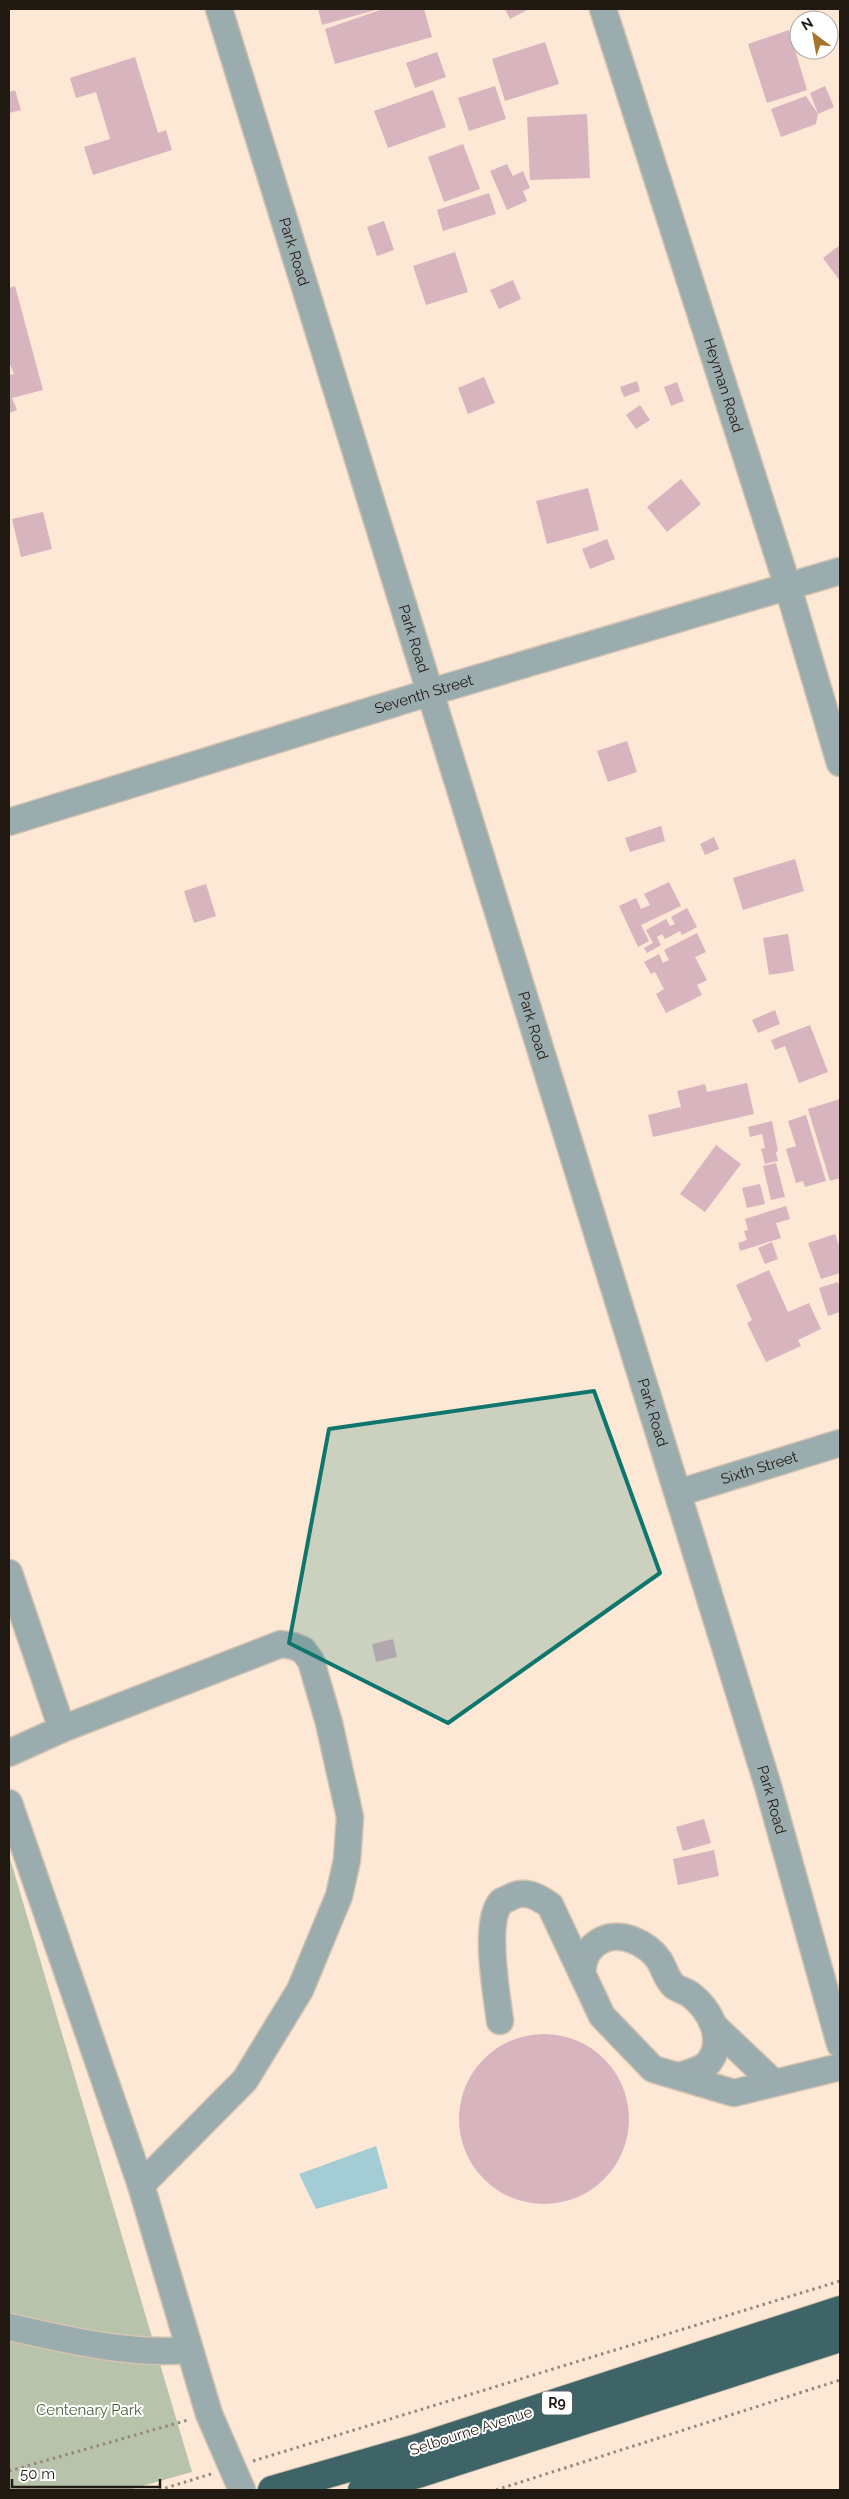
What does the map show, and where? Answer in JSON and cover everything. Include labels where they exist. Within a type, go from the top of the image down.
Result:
[{"type":"highway","name":"Selbourne Avenue","points":[[272,2490],[414,2449],[840,2310]]},
{"type":"highway","name":"Selbourne Avenue","points":[[362,2490],[840,2338]]},
{"type":"street","name":"Park Road","points":[[219,9],[768,1786],[840,2044]]},
{"type":"street","name":"Heyman Road","points":[[604,9],[788,587],[840,763]]},
{"type":"street","name":"Seventh Street","points":[[9,822],[431,692],[840,571]]},
{"type":"street","name":"Sixth Street","points":[[678,1493],[840,1443]]},
{"type":"street","points":[[9,1573],[62,1729]]},
{"type":"street","points":[[9,1753],[62,1729],[281,1644],[304,1650],[311,1661],[329,1723],[350,1817],[347,1860],[339,1896],[300,1990],[245,2080],[141,2185]]},
{"type":"street","points":[[9,1803],[15,1845],[141,2185],[209,2414],[237,2479]]},
{"type":"street","points":[[500,2021],[491,1959],[495,1916],[501,1903],[517,1894],[536,1895],[550,1905],[602,2016],[653,2069],[734,2093],[840,2067]]},
{"type":"street","points":[[582,1974],[584,1958],[592,1946],[612,1935],[629,1938],[651,1952],[674,1986],[691,1994],[707,2012],[714,2026],[716,2042],[711,2059],[698,2070],[678,2076]]},
{"type":"street","points":[[714,2026],[774,2083]]},
{"type":"street","points":[[9,2327],[92,2345],[160,2352],[189,2350]]},
{"type":"path","points":[[159,2490],[237,2479],[840,2281]]},
{"type":"path","points":[[496,2490],[840,2380]]},
{"type":"path","points":[[9,2471],[209,2414]]},
{"type":"highlighted area","points":[[594,1391],[660,1573],[448,1723],[289,1643],[329,1429]]},
{"type":"green space","name":"Centenary Park","points":[[9,1855],[192,2472],[128,2490],[9,2490]]},
{"type":"water","points":[[376,2146],[388,2188],[316,2209],[299,2174]]},
{"type":"building","points":[[318,9],[379,9],[322,25]]},
{"type":"building","points":[[383,9],[424,9],[432,37],[335,64],[325,29]]},
{"type":"building","points":[[505,9],[529,9],[510,19]]},
{"type":"building","points":[[789,30],[789,60],[798,60],[807,90],[767,103],[748,44]]},
{"type":"building","points":[[545,42],[559,84],[505,101],[492,59]]},
{"type":"building","points":[[437,52],[446,77],[415,88],[406,63]]},
{"type":"building","points":[[135,57],[158,133],[166,130],[172,150],[93,175],[84,147],[110,139],[96,92],[76,98],[70,78]]},
{"type":"building","points":[[495,86],[506,119],[469,131],[458,98]]},
{"type":"building","points":[[825,86],[834,107],[818,114],[810,93]]},
{"type":"building","points":[[15,90],[21,110],[9,113],[9,92]]},
{"type":"building","points":[[433,90],[446,127],[388,148],[374,111]]},
{"type":"building","points":[[806,96],[818,114],[816,124],[781,137],[771,109]]},
{"type":"building","points":[[587,114],[590,178],[530,180],[527,117]]},
{"type":"building","points":[[463,144],[480,189],[444,202],[428,157]]},
{"type":"building","points":[[507,164],[513,176],[523,171],[530,188],[523,191],[527,201],[507,210],[490,171]]},
{"type":"building","points":[[489,193],[496,214],[443,231],[437,210]]},
{"type":"building","points":[[384,221],[394,250],[377,256],[367,227]]},
{"type":"building","points":[[840,245],[840,281],[823,258]]},
{"type":"building","points":[[455,252],[468,292],[426,305],[413,266]]},
{"type":"building","points":[[513,280],[521,299],[499,309],[490,290]]},
{"type":"building","points":[[15,286],[43,390],[12,398],[17,410],[9,413],[9,375],[14,374],[9,362],[9,288]]},
{"type":"building","points":[[484,377],[495,403],[468,414],[458,388]]},
{"type":"building","points":[[637,381],[640,391],[624,397],[620,387]]},
{"type":"building","points":[[677,382],[684,401],[671,406],[664,387]]},
{"type":"building","points":[[640,405],[650,420],[636,429],[626,415]]},
{"type":"building","points":[[681,479],[701,504],[667,532],[647,507]]},
{"type":"building","points":[[588,488],[599,530],[547,544],[536,501]]},
{"type":"building","points":[[43,512],[52,549],[21,557],[12,519]]},
{"type":"building","points":[[607,539],[615,559],[590,569],[582,549]]},
{"type":"building","points":[[627,741],[637,772],[608,782],[597,751]]},
{"type":"building","points":[[661,826],[665,841],[630,852],[625,838]]},
{"type":"building","points":[[714,837],[719,849],[705,855],[700,844]]},
{"type":"building","points":[[795,859],[804,891],[743,910],[733,878]]},
{"type":"building","points":[[669,882],[681,906],[641,925],[649,941],[638,947],[619,906],[636,898],[641,909],[650,905],[644,894]]},
{"type":"building","points":[[206,884],[216,916],[194,923],[184,891]]},
{"type":"building","points":[[687,908],[697,927],[682,935],[680,931],[665,939],[662,934],[657,937],[661,945],[647,953],[644,948],[653,943],[646,930],[666,919],[670,926],[675,924],[671,917]]},
{"type":"building","points":[[697,933],[706,952],[695,957],[707,980],[697,985],[702,995],[666,1013],[656,994],[664,989],[655,972],[651,974],[644,962],[659,954],[663,963],[669,960],[664,950]]},
{"type":"building","points":[[788,934],[794,971],[769,975],[763,938]]},
{"type":"building","points":[[775,1010],[780,1024],[758,1033],[752,1020]]},
{"type":"building","points":[[810,1025],[828,1072],[799,1083],[785,1046],[775,1050],[771,1040]]},
{"type":"building","points":[[747,1083],[754,1114],[653,1137],[648,1115],[681,1107],[677,1091],[705,1084],[707,1092]]},
{"type":"building","points":[[840,1099],[840,1178],[830,1181],[808,1109]]},
{"type":"building","points":[[806,1115],[826,1181],[805,1187],[803,1181],[796,1183],[786,1149],[796,1146],[788,1121]]},
{"type":"building","points":[[772,1121],[778,1161],[765,1164],[761,1149],[765,1148],[762,1134],[750,1137],[748,1127]]},
{"type":"building","points":[[716,1145],[741,1164],[705,1212],[680,1194]]},
{"type":"building","points":[[776,1163],[785,1197],[771,1200],[763,1166]]},
{"type":"building","points":[[760,1184],[765,1204],[747,1208],[742,1188]]},
{"type":"building","points":[[786,1206],[790,1219],[776,1223],[781,1238],[740,1251],[738,1243],[747,1240],[744,1231],[748,1230],[745,1219]]},
{"type":"building","points":[[835,1234],[840,1248],[840,1273],[821,1279],[808,1243]]},
{"type":"building","points":[[772,1242],[778,1259],[765,1264],[758,1248]]},
{"type":"building","points":[[769,1270],[788,1312],[809,1303],[821,1329],[798,1340],[801,1346],[766,1362],[747,1323],[752,1320],[736,1285]]},
{"type":"building","points":[[838,1282],[840,1312],[828,1316],[819,1288]]},
{"type":"building","points":[[393,1639],[397,1657],[376,1662],[372,1644]]},
{"type":"building","points":[[704,1819],[711,1843],[683,1851],[676,1827]]},
{"type":"building","points":[[714,1850],[719,1876],[678,1885],[673,1859]]},
{"type":"building","points":[[544,2034],[569,2038],[584,2044],[598,2053],[610,2065],[619,2079],[625,2094],[629,2119],[625,2144],[619,2159],[610,2173],[598,2185],[584,2194],[569,2200],[544,2204],[519,2200],[504,2194],[490,2185],[478,2173],[469,2159],[463,2144],[459,2119],[463,2094],[469,2079],[478,2065],[490,2053],[504,2044],[519,2038]]}]
